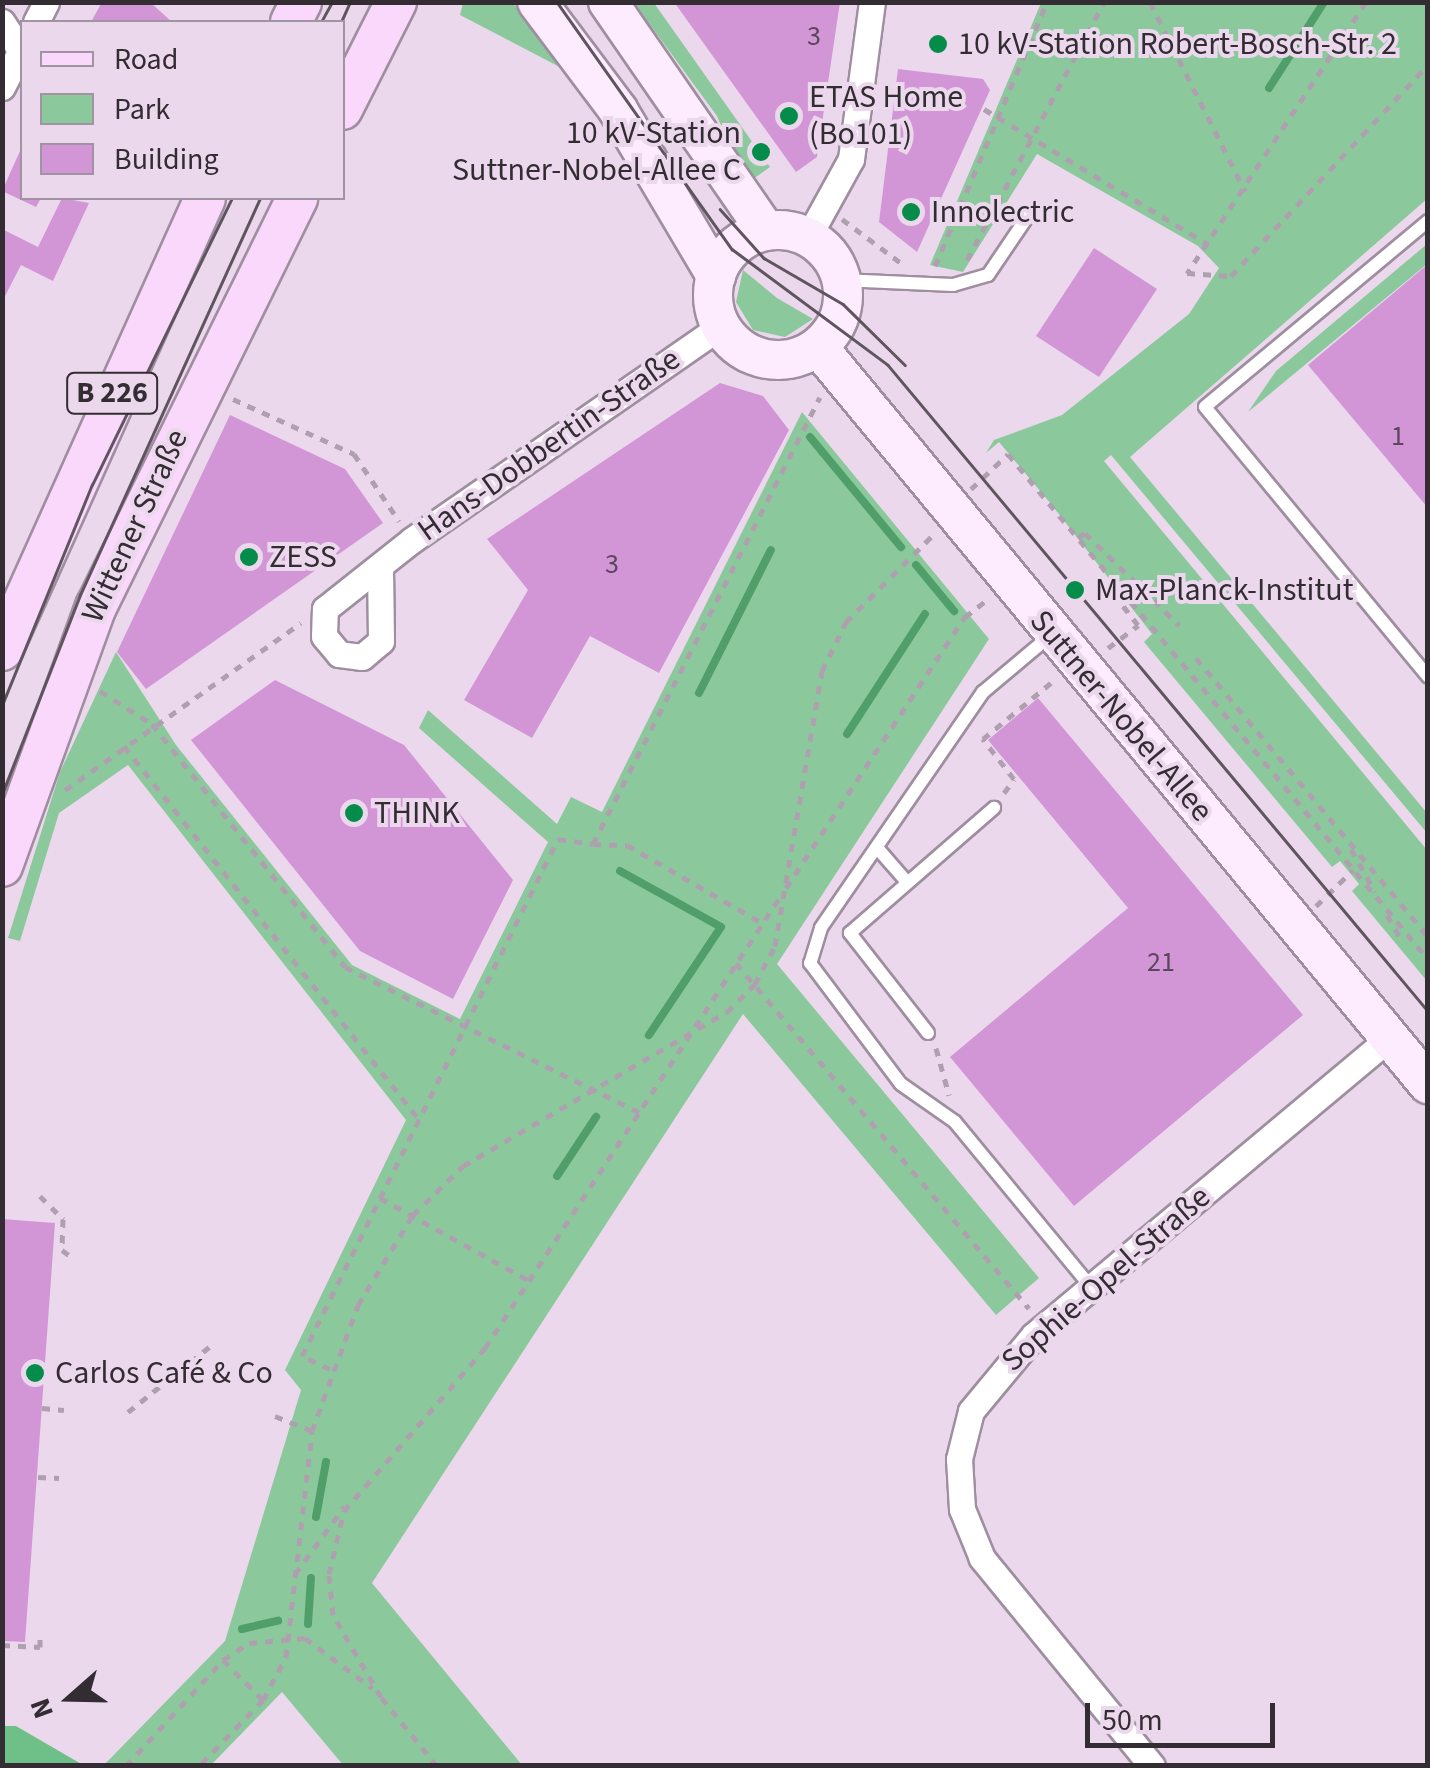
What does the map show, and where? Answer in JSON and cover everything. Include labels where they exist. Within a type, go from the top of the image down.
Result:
[{"type":"main road","points":[[345,102],[396,2]]},
{"type":"main road","name":"B 226","points":[[2,650],[204,200]]},
{"type":"main road","name":"Wittener Straße","points":[[2,866],[76,654],[202,385],[296,200]]},
{"type":"street","points":[[536,2],[618,110],[716,276],[721,326],[760,358],[827,357],[837,324],[842,280],[817,222]]},
{"type":"street","points":[[608,2],[766,231]]},
{"type":"street","points":[[817,222],[851,160],[872,2]]},
{"type":"street","points":[[2,22],[20,46]]},
{"type":"street","points":[[2,87],[20,53]]},
{"type":"street","points":[[716,276],[732,249],[766,231],[817,222]]},
{"type":"street","name":"Hans-Dobbertin-Straße","points":[[326,609],[412,540],[721,326]]},
{"type":"street","name":"Suttner-Nobel-Allee","points":[[827,357],[954,518],[1428,1084]]},
{"type":"street","points":[[326,609],[324,636],[339,654],[362,657],[381,640],[386,620],[380,568]]},
{"type":"street","name":"Sophie-Opel-Straße","points":[[1152,1766],[1009,1595],[962,1508],[958,1458],[972,1411],[1044,1327],[1388,1038]]},
{"type":"lane","points":[[842,280],[953,285],[988,275],[1028,216]]},
{"type":"lane","points":[[1428,221],[1205,407],[1428,677]]},
{"type":"lane","points":[[1071,655],[983,692],[879,850],[821,928],[810,964],[900,1084],[955,1122],[1091,1288]]},
{"type":"lane","points":[[928,1034],[852,946],[856,923],[994,808]]},
{"type":"lane","points":[[879,850],[906,882]]},
{"type":"path","points":[[817,222],[928,283],[1048,2]]},
{"type":"path","points":[[953,285],[1034,144],[1104,2]]},
{"type":"path","points":[[1150,2],[1245,190]]},
{"type":"path","points":[[1366,2],[1188,273],[1226,279],[1428,65]]},
{"type":"path","points":[[984,108],[996,123],[1208,244]]},
{"type":"path","points":[[593,844],[827,357]]},
{"type":"path","points":[[202,385],[354,454],[412,540]]},
{"type":"path","points":[[954,518],[1008,454],[1428,959]]},
{"type":"path","points":[[1041,508],[1048,502]]},
{"type":"path","points":[[1078,538],[1085,532],[1179,625]]},
{"type":"path","points":[[199,1766],[263,1700],[289,1636],[312,1430],[330,1369],[412,1215],[494,1142],[593,1092],[690,1034],[755,984],[775,946],[822,671],[846,622],[915,550]]},
{"type":"path","points":[[294,1576],[366,1481],[530,1281],[965,617],[1010,582]]},
{"type":"path","points":[[994,808],[1014,779],[983,739],[1071,655],[1138,625],[1115,596],[1122,590]]},
{"type":"path","points":[[61,793],[152,724],[326,609]]},
{"type":"path","points":[[1196,658],[1428,936]]},
{"type":"path","points":[[152,724],[345,968],[640,1113]]},
{"type":"path","points":[[124,746],[419,1119]]},
{"type":"path","points":[[330,1369],[302,1356],[558,839],[626,845],[762,924]]},
{"type":"path","points":[[1353,847],[1399,936]]},
{"type":"path","points":[[1296,930],[1353,870]]},
{"type":"path","points":[[736,963],[1044,1327]]},
{"type":"path","points":[[928,1034],[955,1122]]},
{"type":"path","points":[[40,1196],[64,1218],[62,1250],[73,1258]]},
{"type":"path","points":[[380,1198],[530,1281]]},
{"type":"path","points":[[128,1412],[214,1343]]},
{"type":"path","points":[[42,1408],[64,1410]]},
{"type":"path","points":[[275,1416],[312,1430]]},
{"type":"path","points":[[38,1477],[59,1478]]},
{"type":"path","points":[[366,1481],[344,1511],[329,1574],[333,1614],[381,1697]]},
{"type":"path","points":[[126,1766],[223,1660],[289,1636],[332,1650],[381,1697],[436,1766]]},
{"type":"path","points":[[2,1645],[40,1647],[40,1637]]},
{"type":"path","points":[[223,1660],[263,1700]]},
{"type":"green space","points":[[463,3],[513,3],[575,75],[460,15]]},
{"type":"green space","points":[[634,3],[654,3],[770,167],[745,185],[717,116]]},
{"type":"green space","points":[[1041,3],[1427,3],[1427,199],[1130,457],[1427,813],[1427,833],[1111,455],[1104,461],[1427,850],[1427,981],[1352,891],[1359,884],[1340,861],[1332,867],[1144,642],[1152,634],[1051,504],[999,442],[986,453],[994,440],[1062,415],[1189,314],[1219,268],[1198,246],[1037,154],[963,272],[930,265]]},
{"type":"green space","points":[[1427,244],[1427,264],[1248,412],[1276,371]]},
{"type":"green space","points":[[743,270],[777,298],[813,319],[785,337],[753,330],[736,302]]},
{"type":"green space","points":[[802,412],[989,639],[777,964],[1039,1278],[996,1315],[743,1014],[372,1583],[522,1765],[343,1765],[282,1692],[211,1765],[104,1765],[225,1641],[301,1390],[285,1370],[406,1120],[128,765],[59,813],[20,941],[8,938],[60,772],[116,652],[176,745],[352,965],[460,1019],[548,842],[419,728],[428,710],[557,824],[571,797],[602,812]]},
{"type":"green space","points":[[3,1726],[16,1726],[83,1765],[3,1765]]},
{"type":"building","points":[[102,2],[150,2],[170,20],[92,20]]},
{"type":"building","name":"ETAS Home (Bo101)","points":[[674,2],[840,2],[817,157],[796,172]]},
{"type":"building","points":[[898,69],[983,79],[990,90],[917,252],[879,222]]},
{"type":"building","points":[[20,151],[20,199],[2,191]]},
{"type":"building","points":[[21,200],[40,200],[36,207]]},
{"type":"building","points":[[61,200],[89,203],[53,281],[21,265],[2,302],[2,229],[38,247]]},
{"type":"building","points":[[1094,248],[1157,289],[1099,377],[1036,336]]},
{"type":"building","points":[[1428,264],[1428,508],[1308,365]]},
{"type":"building","points":[[720,383],[763,396],[789,430],[659,673],[590,636],[532,738],[464,700],[528,590],[487,539]]},
{"type":"building","name":"ZESS","points":[[230,415],[345,469],[383,523],[146,689],[117,652]]},
{"type":"building","name":"THINK","points":[[275,680],[404,745],[513,880],[453,999],[360,951],[191,740]]},
{"type":"building","points":[[1038,698],[1303,1015],[1074,1206],[950,1057],[1128,908],[988,740]]},
{"type":"building","points":[[2,1219],[55,1223],[25,1642],[2,1641]]},
{"type":"waterway","points":[[1269,88],[1324,2]]},
{"type":"waterway","points":[[810,437],[901,547]]},
{"type":"waterway","points":[[699,693],[771,550]]},
{"type":"waterway","points":[[916,565],[954,611]]},
{"type":"waterway","points":[[847,734],[925,614]]},
{"type":"waterway","points":[[620,871],[721,927],[649,1035]]},
{"type":"waterway","points":[[557,1176],[596,1117]]},
{"type":"waterway","points":[[316,1517],[326,1462]]},
{"type":"waterway","points":[[308,1624],[311,1578]]},
{"type":"waterway","points":[[242,1629],[278,1621]]},
{"type":"tram line","points":[[322,20],[332,2]]},
{"type":"tram line","points":[[342,20],[350,2]]},
{"type":"tram line","points":[[557,2],[732,249],[888,365],[1428,1011]]},
{"type":"tram line","points":[[2,705],[92,485],[231,200]]},
{"type":"tram line","points":[[2,794],[80,595],[259,200]]},
{"type":"tram line","points":[[720,209],[764,258],[843,304],[905,365]]},
{"type":"place","name":"10 kV-Station Robert-Bosch-Str. 2","points":[[938,44]]},
{"type":"place","name":"ETAS Home (Bo101)","points":[[789,116]]},
{"type":"place","name":"10 kV-Station Suttner-Nobel-Allee C","points":[[761,152]]},
{"type":"place","name":"Innolectric","points":[[911,212]]},
{"type":"place","name":"ZESS","points":[[249,557]]},
{"type":"place","name":"Max-Planck-Institut","points":[[1075,590]]},
{"type":"place","name":"THINK","points":[[354,813]]},
{"type":"place","name":"Carlos Café & Co","points":[[35,1373]]}]
